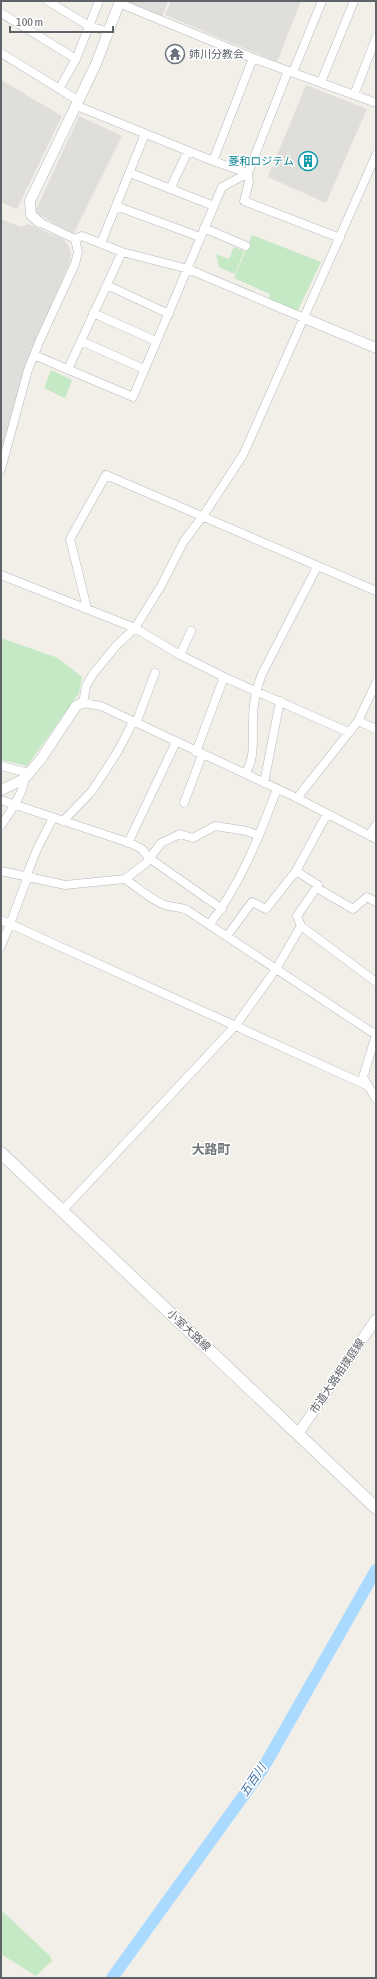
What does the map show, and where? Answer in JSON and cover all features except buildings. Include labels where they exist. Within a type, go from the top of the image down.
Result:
[{"type":"main road","name":"小室大路線","points":[[1,1153],[376,1508]]},
{"type":"street","points":[[48,1],[89,26],[109,32]]},
{"type":"street","points":[[59,89],[76,59],[98,1]]},
{"type":"street","points":[[322,1],[290,72],[248,173],[249,182],[244,201],[340,238]]},
{"type":"street","points":[[321,82],[354,1]]},
{"type":"street","points":[[376,103],[254,58],[119,2],[109,32],[78,104],[30,201],[31,215],[39,222],[75,239],[82,236],[122,252],[188,269],[376,348]]},
{"type":"street","points":[[1,13],[76,59]]},
{"type":"street","points":[[354,95],[376,38]]},
{"type":"street","points":[[1,53],[59,89],[78,104],[145,134],[248,173]]},
{"type":"street","points":[[213,161],[254,58]]},
{"type":"street","points":[[101,243],[145,134]]},
{"type":"street","points":[[170,189],[188,151]]},
{"type":"street","points":[[83,703],[86,686],[92,674],[116,646],[135,628],[161,586],[184,540],[203,516],[243,455],[376,155]]},
{"type":"street","points":[[130,173],[214,206]]},
{"type":"street","points":[[34,355],[133,397],[222,186],[248,173]]},
{"type":"street","points":[[116,206],[200,237]]},
{"type":"street","points":[[204,228],[246,246]]},
{"type":"street","points":[[1,469],[28,370],[75,264],[78,252],[75,239]]},
{"type":"street","points":[[68,369],[122,252]]},
{"type":"street","points":[[107,285],[169,314]]},
{"type":"street","points":[[93,313],[156,341]]},
{"type":"street","points":[[81,341],[144,370]]},
{"type":"street","points":[[87,608],[70,539],[106,475],[317,567],[376,591]]},
{"type":"street","points":[[245,774],[250,766],[253,748],[252,718],[256,690],[262,674],[317,567]]},
{"type":"street","points":[[1,575],[135,628],[180,655],[224,677],[348,732]]},
{"type":"street","points":[[180,655],[191,631]]},
{"type":"street","points":[[63,821],[92,791],[118,751],[134,722],[155,672]]},
{"type":"street","points":[[184,803],[224,677]]},
{"type":"street","points":[[297,798],[358,721],[376,683]]},
{"type":"street","points":[[264,783],[280,701]]},
{"type":"street","points":[[1,826],[14,805],[24,784],[26,776],[76,706],[83,703],[101,706],[199,754],[297,798],[372,837],[376,825]]},
{"type":"street","points":[[358,721],[376,730]]},
{"type":"street","points":[[128,843],[176,742]]},
{"type":"street","points":[[1,766],[26,776]]},
{"type":"street","points":[[1,790],[26,776]]},
{"type":"street","points":[[210,924],[222,909],[247,864],[277,789]]},
{"type":"street","points":[[1,800],[142,849],[149,858],[222,909]]},
{"type":"street","points":[[227,936],[252,902],[266,909],[296,871],[327,814]]},
{"type":"street","points":[[1,946],[37,849],[53,818]]},
{"type":"street","points":[[1,871],[65,884],[125,879],[146,863],[161,843],[180,834],[193,838],[215,826],[247,831],[259,836]]},
{"type":"street","points":[[296,871],[318,885],[297,916],[301,926],[376,982]]},
{"type":"street","points":[[125,879],[164,905],[171,907],[178,906],[210,924],[376,1035],[363,1077],[366,1085],[376,1099]]},
{"type":"street","points":[[316,888],[353,909],[367,897],[376,902]]},
{"type":"street","points":[[1,920],[366,1085]]},
{"type":"street","points":[[62,1211],[236,1025],[276,969],[301,926]]},
{"type":"street","name":"市道大路相撲庭線","points":[[298,1434],[376,1319]]},
{"type":"shaded area","points":[[124,1],[168,1],[162,17]]},
{"type":"shaded area","points":[[171,1],[301,1],[277,62],[165,15]]},
{"type":"shaded area","points":[[1,80],[62,116],[17,209],[1,202]]},
{"type":"shaded area","name":"菱和ロジテム","points":[[306,85],[367,109],[326,203],[268,177]]},
{"type":"shaded area","points":[[79,116],[122,136],[73,235],[35,212]]},
{"type":"shaded area","points":[[1,219],[21,227],[28,224],[63,239],[68,245],[71,253],[69,264],[30,355],[1,457]]},
{"type":"green space","points":[[252,235],[321,262],[297,312],[267,303],[270,294],[234,278]]},
{"type":"green space","points":[[234,247],[244,251],[235,274],[219,267],[216,254],[229,259]]},
{"type":"green space","points":[[51,370],[72,380],[65,398],[44,388]]},
{"type":"green space","points":[[1,638],[58,658],[82,677],[79,693],[27,766],[1,760]]},
{"type":"green space","points":[[1,1910],[50,1956],[52,1961],[36,1976],[1,1954]]},
{"type":"waterway","name":"五百川","points":[[112,1978],[262,1770],[376,1570]]},
{"type":"place","name":"姉川分教会","points":[[175,54]]},
{"type":"place","name":"菱和ロジテム","points":[[308,161]]},
{"type":"district","name":"大路町","points":[[211,1149]]}]
